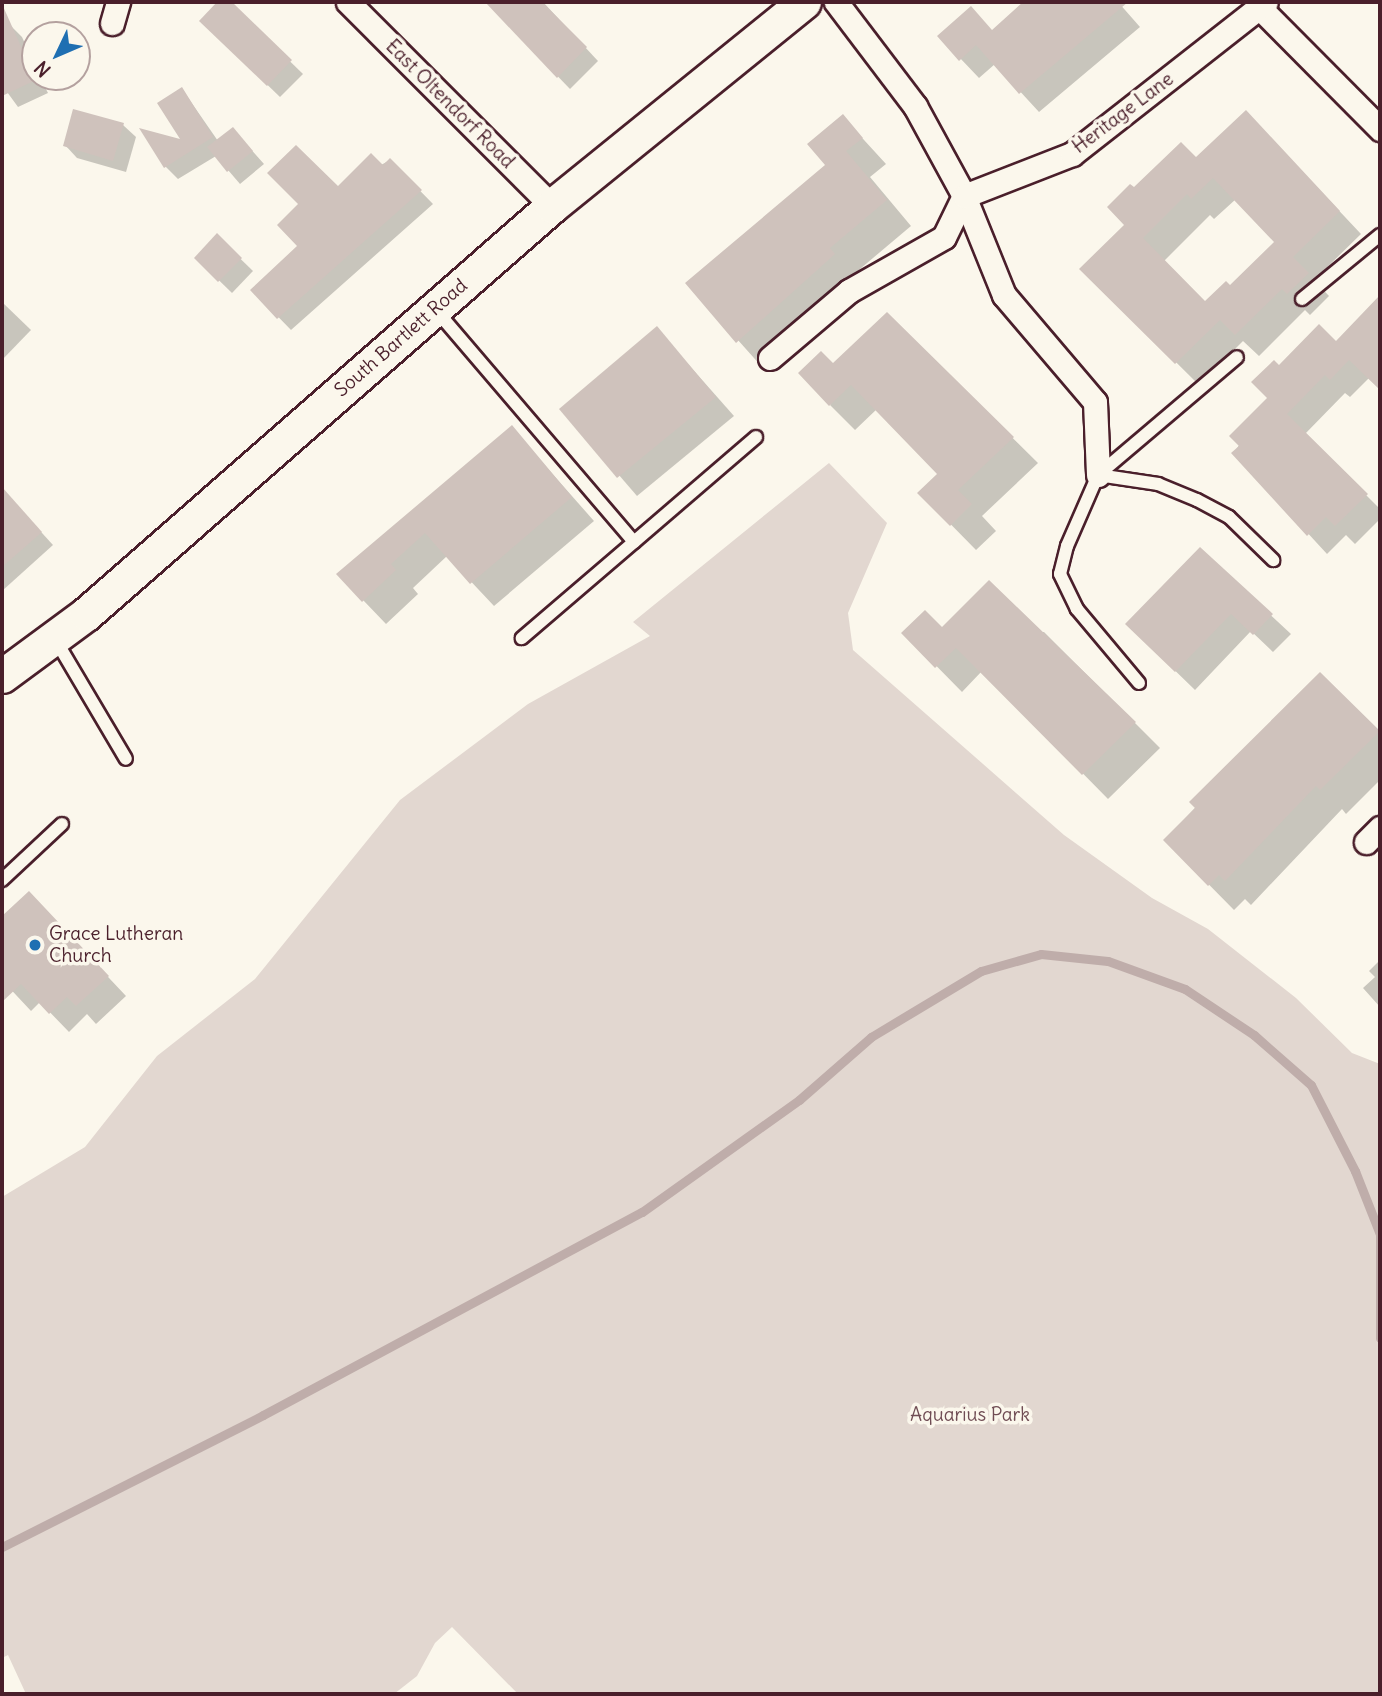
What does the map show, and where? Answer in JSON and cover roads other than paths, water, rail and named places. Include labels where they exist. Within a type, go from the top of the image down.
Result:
[{"type":"main road","name":"South Bartlett Road","points":[[2,676],[54,637],[552,206],[804,2]]},
{"type":"street","name":"East Oltendorf Road","points":[[348,2],[552,206]]},
{"type":"street","points":[[836,2],[915,106],[964,196],[1004,295],[1095,402],[1098,475]]},
{"type":"street","points":[[1263,5],[1380,129]]},
{"type":"street","name":"Heritage Lane","points":[[964,196],[1072,154],[1263,5]]},
{"type":"street","points":[[770,358],[849,292],[944,237],[964,196]]},
{"type":"lane","points":[[1302,299],[1380,234]]},
{"type":"lane","points":[[435,309],[634,542]]},
{"type":"lane","points":[[1139,683],[1077,609],[1060,575],[1067,545],[1098,475],[1237,357]]},
{"type":"lane","points":[[522,638],[755,437]]},
{"type":"lane","points":[[1098,475],[1158,484],[1197,500],[1229,517],[1273,559]]},
{"type":"lane","points":[[54,637],[125,759]]},
{"type":"lane","points":[[2,880],[62,824]]},
{"type":"waterway","points":[[2,1547],[263,1415],[642,1212],[799,1100],[871,1037],[981,971],[1041,954],[1108,961],[1185,989],[1254,1035],[1311,1085],[1355,1171],[1380,1234],[1380,1338]]},
{"type":"place","name":"Grace Lutheran Church","points":[[35,945]]},
{"type":"park label","name":"Aquarius Park","points":[[970,1415]]}]
